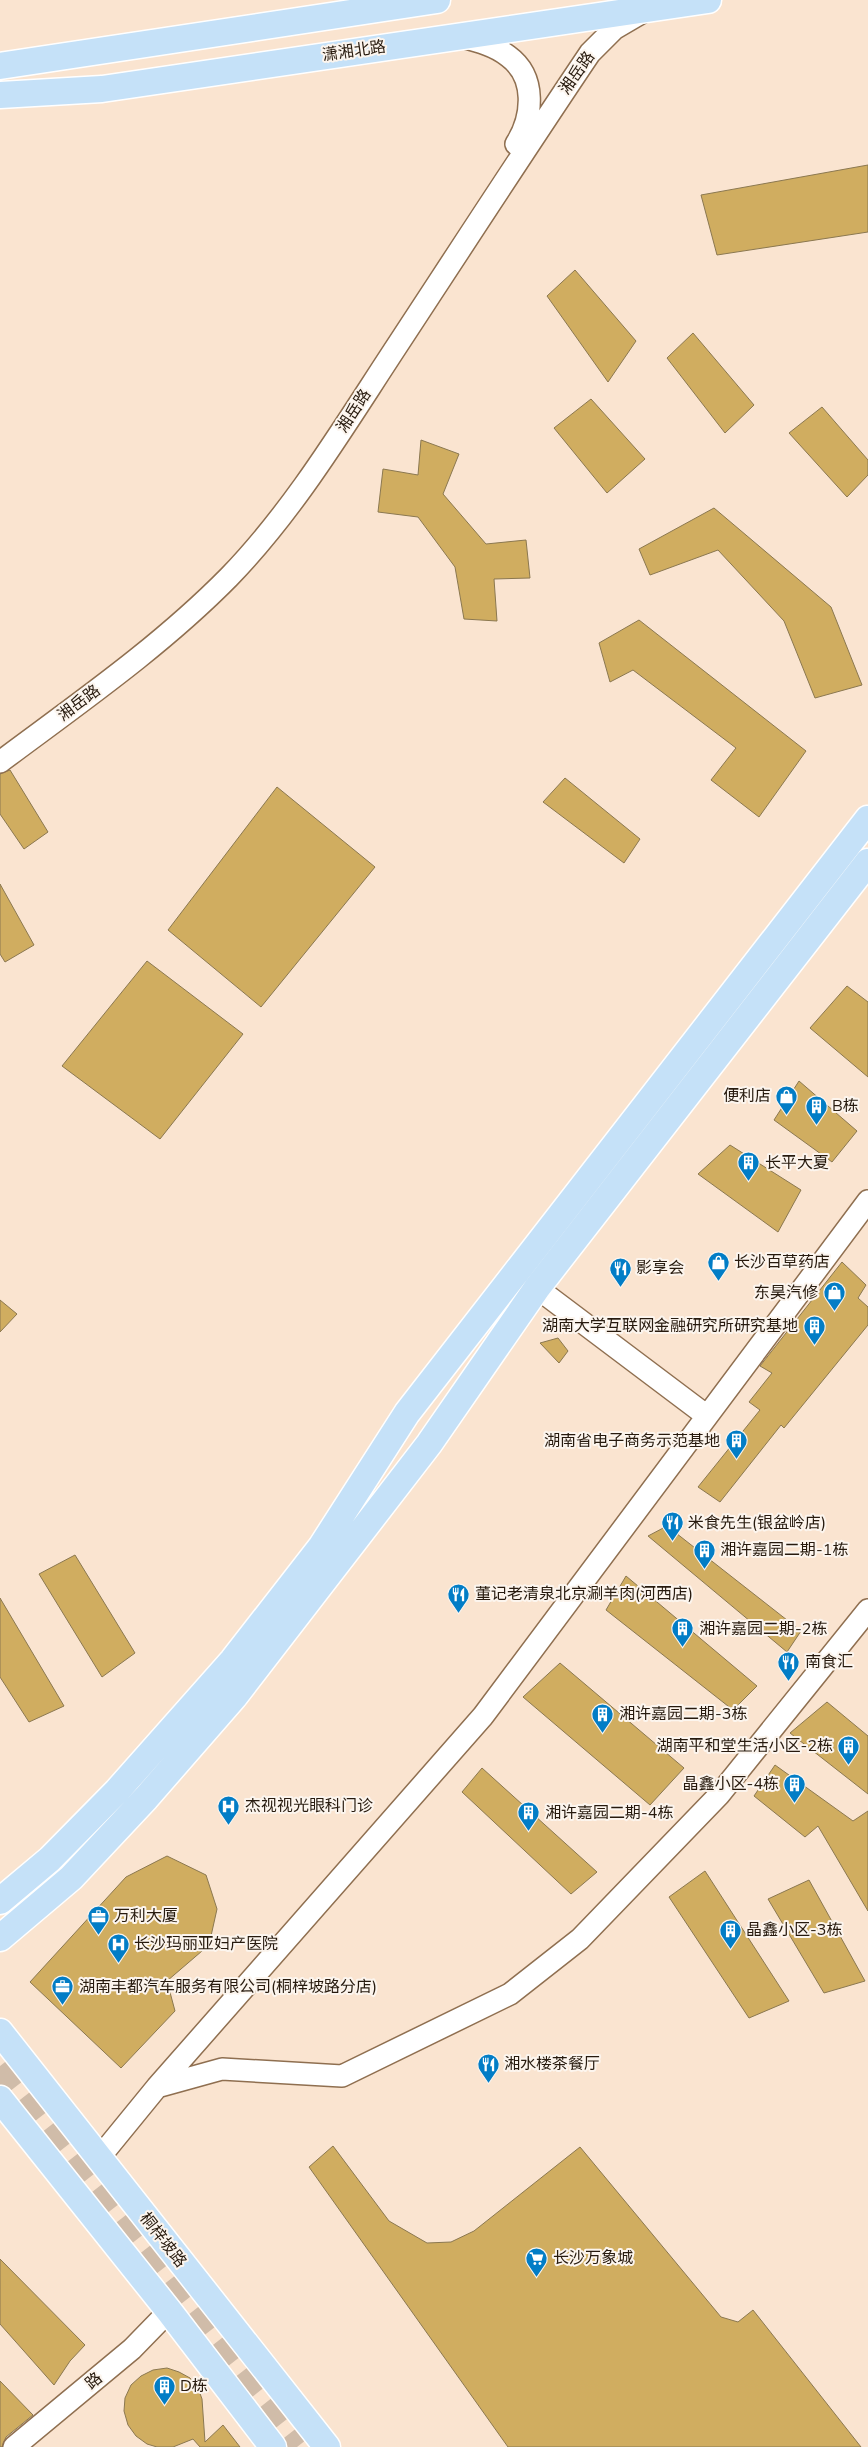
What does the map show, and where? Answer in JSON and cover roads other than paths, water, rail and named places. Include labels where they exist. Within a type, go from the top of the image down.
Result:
[{"type":"main road","points":[[0,66],[437,0]]},
{"type":"main road","name":"潇湘北路","points":[[0,95],[102,89],[708,0]]},
{"type":"main road","points":[[0,1901],[50,1859],[118,1791],[233,1660],[321,1546],[407,1412],[868,819]]},
{"type":"main road","points":[[0,1938],[71,1878],[146,1798],[234,1697],[429,1444],[537,1288],[868,862]]},
{"type":"main road","name":"桐梓坡路","points":[[0,2032],[327,2447]]},
{"type":"main road","points":[[0,2099],[170,2311],[273,2447]]},
{"type":"street","name":"湘岳路","points":[[0,762],[124,669],[188,616],[230,576],[262,540],[327,452],[590,53],[614,29],[649,9]]},
{"type":"street","name":"湘岳路","points":[[0,746],[167,617],[238,549],[300,469],[521,137],[530,114],[530,99],[526,82],[519,70],[510,57],[498,49],[458,36]]},
{"type":"street","points":[[99,2158],[157,2087],[483,1716],[868,1201]]},
{"type":"street","points":[[537,1288],[707,1416]]},
{"type":"street","points":[[157,2087],[222,2069],[342,2076],[510,1994],[580,1939],[719,1796],[868,1610]]},
{"type":"street","name":"路","points":[[14,2447],[132,2349],[170,2311]]},
{"type":"tunnel","points":[[0,2066],[297,2447]]},
{"type":"place","name":"便利店","points":[[787,1115]]},
{"type":"place","name":"B栋","points":[[816,1125]]},
{"type":"place","name":"长平大夏","points":[[749,1182]]},
{"type":"place","name":"长沙百草药店","points":[[718,1281]]},
{"type":"place","name":"影享会","points":[[620,1287]]},
{"type":"place","name":"东昊汽修","points":[[834,1312]]},
{"type":"place","name":"湖南大学互联网金融研究所研究基地","points":[[814,1345]]},
{"type":"place","name":"湖南省电子商务示范基地","points":[[736,1460]]},
{"type":"place","name":"米食先生(银盆岭店)","points":[[672,1542]]},
{"type":"place","name":"湘许嘉园二期-1栋","points":[[704,1569]]},
{"type":"place","name":"董记老清泉北京涮羊肉(河西店)","points":[[459,1613]]},
{"type":"place","name":"湘许嘉园二期-2栋","points":[[683,1648]]},
{"type":"place","name":"南食汇","points":[[789,1681]]},
{"type":"place","name":"湘许嘉园二期-3栋","points":[[603,1733]]},
{"type":"place","name":"湖南平和堂生活小区-2栋","points":[[849,1765]]},
{"type":"place","name":"晶鑫小区-4栋","points":[[795,1803]]},
{"type":"place","name":"杰视视光眼科门诊","points":[[229,1825]]},
{"type":"place","name":"湘许嘉园二期-4栋","points":[[529,1832]]},
{"type":"place","name":"万利大厦","points":[[98,1935]]},
{"type":"place","name":"晶鑫小区-3栋","points":[[730,1949]]},
{"type":"place","name":"长沙玛丽亚妇产医院","points":[[118,1963]]},
{"type":"place","name":"湖南丰都汽车服务有限公司(桐梓坡路分店)","points":[[63,2006]]},
{"type":"place","name":"湘水楼茶餐厅","points":[[488,2083]]},
{"type":"place","name":"长沙万象城","points":[[537,2277]]},
{"type":"place","name":"D栋","points":[[164,2405]]}]
